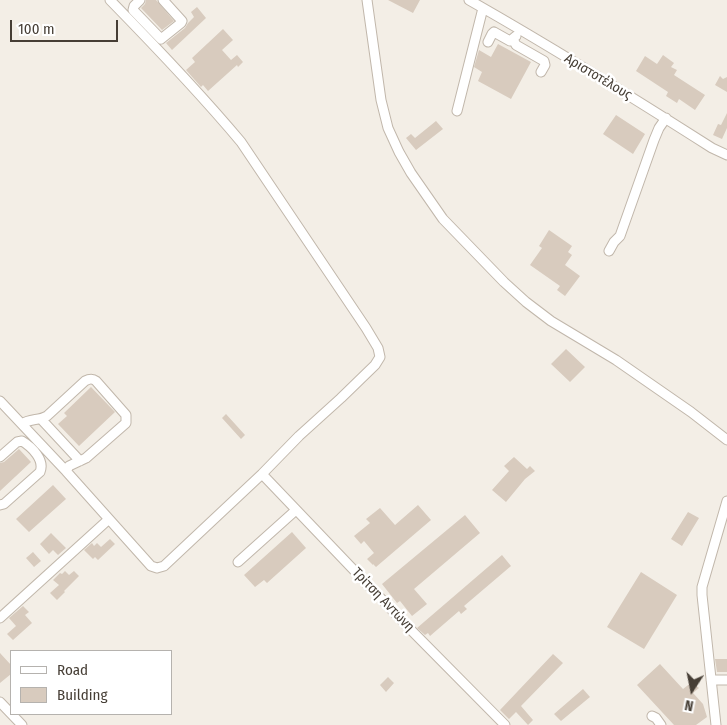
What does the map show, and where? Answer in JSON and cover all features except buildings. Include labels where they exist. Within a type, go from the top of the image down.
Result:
[{"type":"street","points":[[110,0],[137,22],[163,39],[182,21],[163,0]]},
{"type":"street","points":[[0,457],[20,441],[36,446],[66,471],[150,566],[157,568],[164,566],[262,474],[299,436],[375,365],[380,357],[378,348],[340,288],[241,142],[137,22],[133,8],[140,0]]},
{"type":"street","points":[[366,0],[381,100],[388,128],[411,173],[444,219],[504,282],[526,302],[551,321],[624,365],[727,440]]},
{"type":"street","name":"Αριστοτέλους","points":[[469,0],[727,156]]},
{"type":"street","points":[[457,111],[483,8]]},
{"type":"street","points":[[488,42],[494,32],[510,41],[520,30]]},
{"type":"street","points":[[513,39],[516,45],[544,61],[545,65],[541,72]]},
{"type":"street","points":[[609,251],[620,236],[654,140],[666,118]]},
{"type":"street","points":[[22,424],[26,420],[41,419],[48,416],[85,381],[89,379],[96,381],[126,415],[126,423],[86,458],[70,466],[66,471]]},
{"type":"street","points":[[0,401],[22,424],[36,446],[42,468],[40,472],[4,504],[0,505]]},
{"type":"street","points":[[41,419],[80,461]]},
{"type":"street","name":"Τρίτση Αντώνη","points":[[262,474],[438,658],[505,725]]},
{"type":"street","points":[[716,725],[703,614],[702,587],[727,501]]},
{"type":"street","points":[[238,562],[296,510]]},
{"type":"street","points":[[0,618],[109,519]]},
{"type":"street","points":[[711,680],[727,680]]},
{"type":"street","points":[[0,702],[10,712]]},
{"type":"street","points":[[12,715],[22,725]]},
{"type":"street","points":[[652,716],[661,725]]}]
